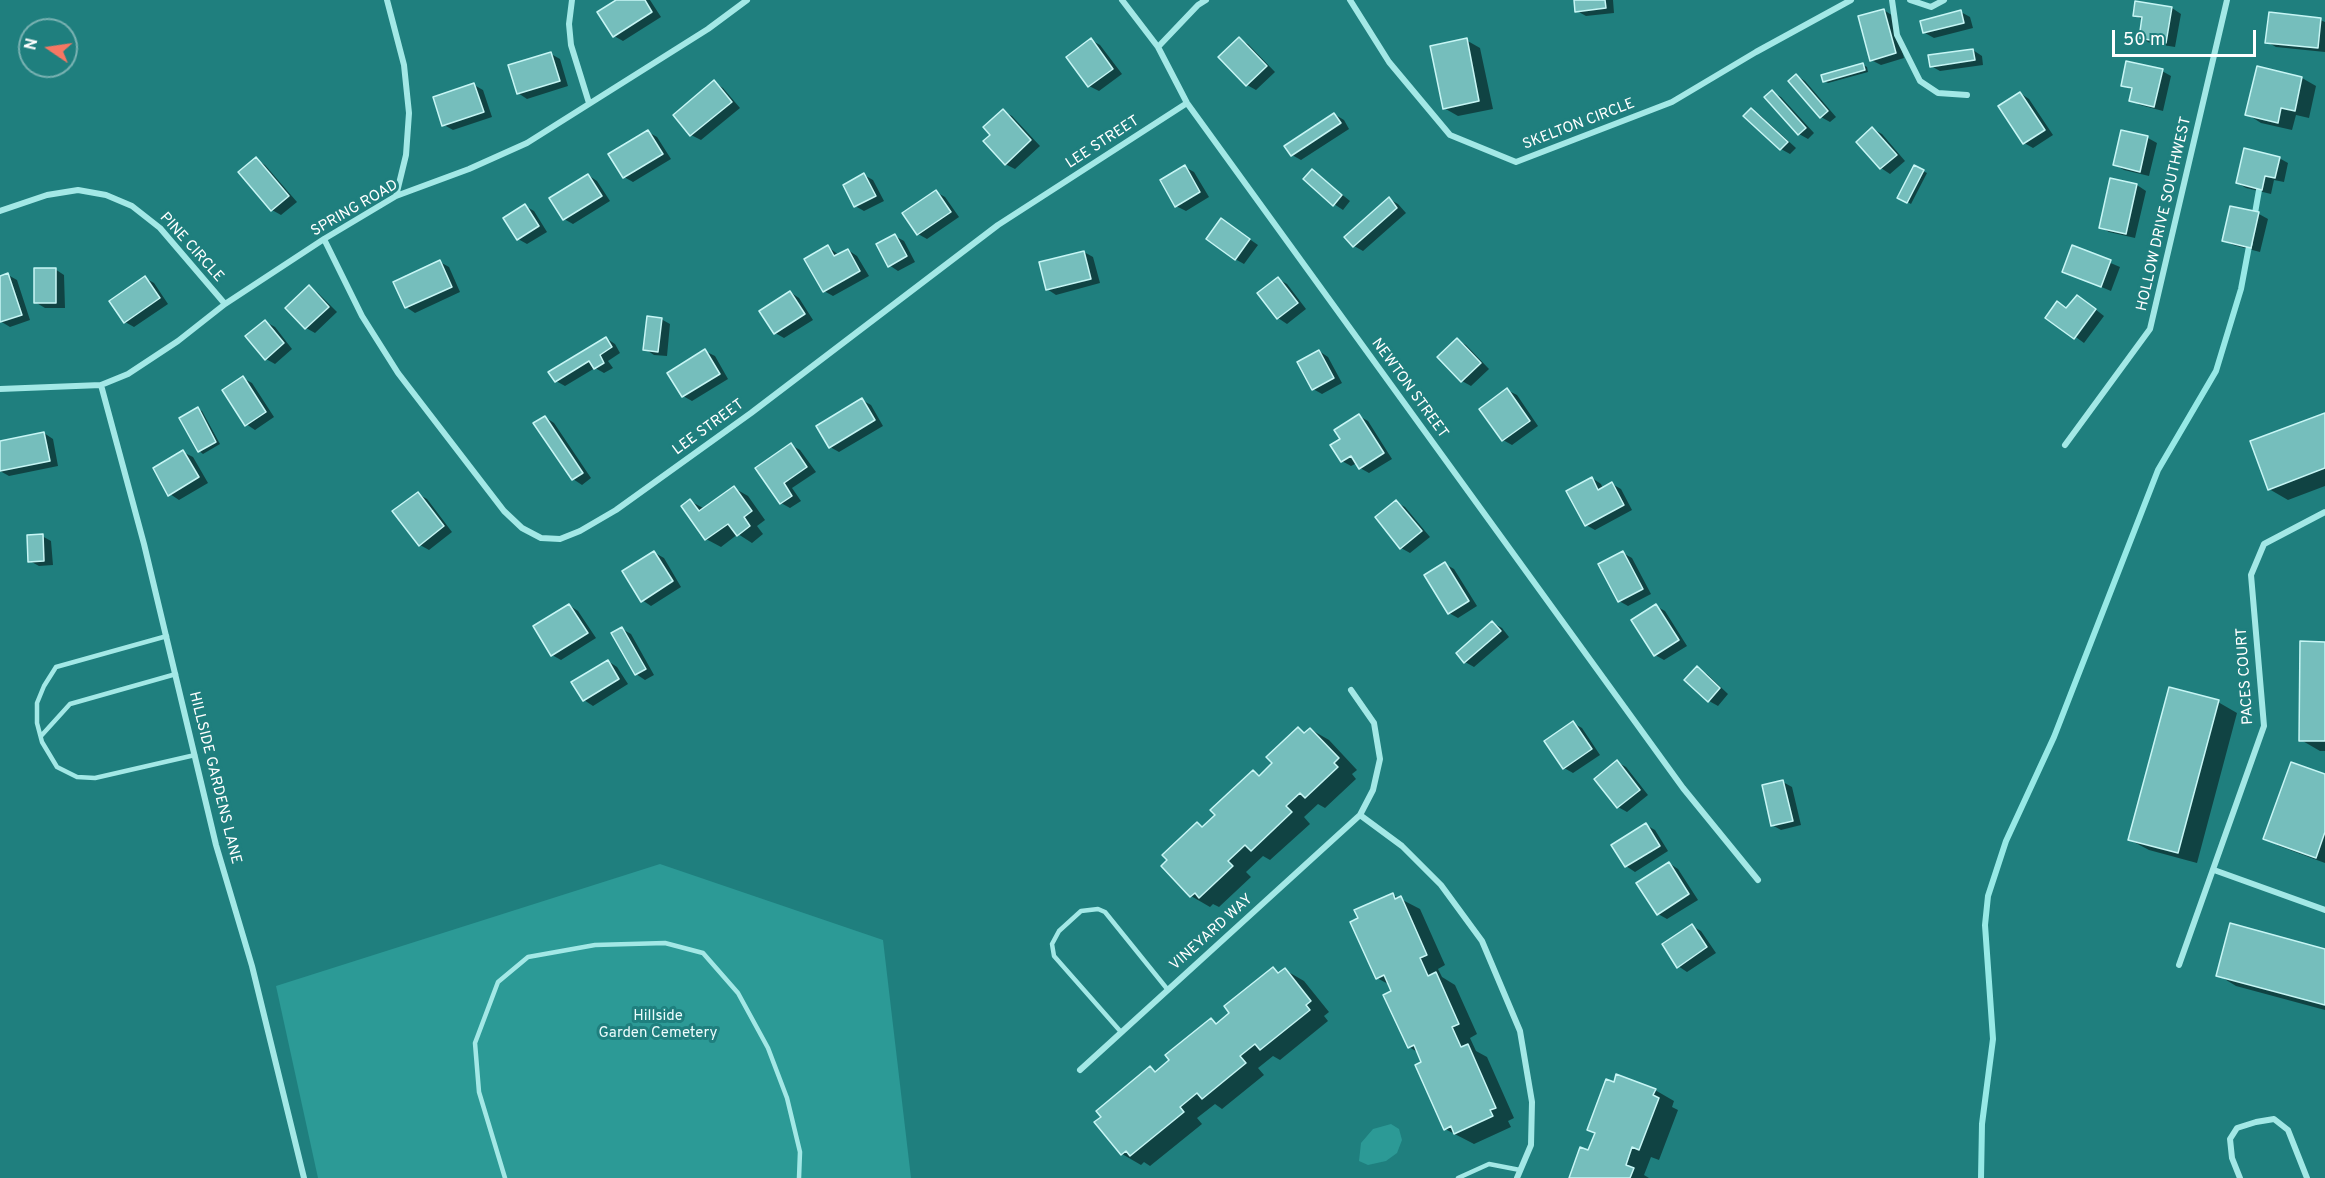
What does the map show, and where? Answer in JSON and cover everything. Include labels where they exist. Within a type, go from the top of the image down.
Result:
[{"type":"street","points":[[387,0],[404,64],[409,113],[406,155],[396,196]]},
{"type":"street","points":[[572,0],[569,24],[571,45],[589,103]]},
{"type":"street","name":"SPRING ROAD","points":[[0,389],[100,385],[128,374],[178,341],[225,304],[324,239],[396,196],[469,169],[527,143],[708,29],[747,0]]},
{"type":"street","name":"NEWTON STREET","points":[[1122,0],[1158,47],[1187,103],[1683,788],[1758,880]]},
{"type":"street","points":[[1158,47],[1198,5],[1206,0]]},
{"type":"street","name":"SKELTON CIRCLE","points":[[1350,0],[1389,62],[1450,135],[1516,162],[1672,102],[1756,52],[1851,0]]},
{"type":"street","points":[[1892,0],[1897,35],[1920,81],[1938,93],[1967,95]]},
{"type":"street","points":[[1910,0],[1931,7],[1944,0]]},
{"type":"street","name":"HOLLOW DRIVE SOUTHWEST","points":[[2065,445],[2150,329],[2227,0]]},
{"type":"street","name":"LEE STREET","points":[[324,239],[362,316],[398,373],[504,511],[522,528],[541,538],[561,539],[616,510],[751,413],[998,225],[1187,103]]},
{"type":"street","name":"PINE CIRCLE","points":[[0,211],[47,195],[78,190],[106,195],[132,206],[160,228],[225,304]]},
{"type":"street","name":"HILLSIDE GARDENS LANE","points":[[100,385],[167,636],[216,845],[252,966],[304,1178]]},
{"type":"street","name":"PACES COURT","points":[[2179,965],[2264,726],[2251,576],[2264,544],[2325,512]]},
{"type":"street","name":"VINEYARD WAY","points":[[1080,1070],[1360,815],[1374,790],[1380,759],[1374,723],[1351,690]]},
{"type":"street","points":[[1360,815],[1402,846],[1441,885],[1482,941],[1520,1031],[1532,1102],[1531,1145],[1517,1178]]},
{"type":"street","points":[[2214,870],[2325,910]]},
{"type":"street","points":[[2240,1178],[2232,1158],[2230,1139],[2237,1128],[2274,1119],[2288,1130],[2307,1178]]},
{"type":"lane","points":[[167,636],[56,667],[37,703],[37,723],[57,767],[77,777],[95,778],[195,755]]},
{"type":"lane","points":[[41,736],[70,704],[176,674]]},
{"type":"lane","points":[[1121,1032],[1054,956],[1052,944],[1059,932],[1081,911],[1098,909],[1105,912],[1168,990]]},
{"type":"lane","points":[[505,1178],[479,1092],[475,1043],[498,982],[528,957],[595,945],[665,943],[703,953],[738,993],[768,1048],[787,1098],[800,1152],[799,1178]]},
{"type":"lane","points":[[1458,1178],[1489,1164],[1520,1170]]},
{"type":"green space","name":"Hillside Garden Cemetery","points":[[660,864],[883,940],[911,1178],[318,1178],[276,986]]},
{"type":"green space","points":[[1391,1124],[1399,1129],[1402,1140],[1397,1153],[1386,1161],[1368,1165],[1359,1161],[1361,1143],[1373,1129]]},
{"type":"building","points":[[616,0],[645,0],[652,12],[613,37],[597,12]]},
{"type":"building","points":[[1574,0],[1605,0],[1606,8],[1575,12]]},
{"type":"building","points":[[2135,1],[2172,7],[2166,43],[2139,38],[2142,17],[2133,16]]},
{"type":"building","points":[[1884,9],[1896,53],[1870,61],[1858,16]]},
{"type":"building","points":[[1961,10],[1964,23],[1923,33],[1920,21]]},
{"type":"building","points":[[2269,12],[2321,18],[2318,48],[2265,43]]},
{"type":"building","points":[[1239,37],[1267,66],[1246,86],[1218,57]]},
{"type":"building","points":[[1091,38],[1113,69],[1088,87],[1066,57]]},
{"type":"building","points":[[1467,38],[1479,101],[1443,109],[1430,46]]},
{"type":"building","points":[[1973,49],[1975,60],[1930,67],[1928,55]]},
{"type":"building","points":[[551,52],[560,81],[517,94],[508,65]]},
{"type":"building","points":[[2126,61],[2163,69],[2154,107],[2129,101],[2132,88],[2121,86]]},
{"type":"building","points":[[1863,63],[1865,70],[1823,82],[1821,75]]},
{"type":"building","points":[[2257,66],[2302,77],[2295,111],[2281,108],[2278,123],[2245,115]]},
{"type":"building","points":[[1796,74],[1828,111],[1820,118],[1788,81]]},
{"type":"building","points":[[714,80],[732,102],[690,136],[673,115]]},
{"type":"building","points":[[474,83],[484,112],[442,126],[433,97]]},
{"type":"building","points":[[1772,90],[1806,128],[1798,135],[1764,97]]},
{"type":"building","points":[[2020,92],[2045,130],[2023,144],[1998,106]]},
{"type":"building","points":[[1751,108],[1788,142],[1780,150],[1743,116]]},
{"type":"building","points":[[1003,109],[1031,140],[1005,165],[983,141],[990,135],[983,127]]},
{"type":"building","points":[[1334,113],[1341,123],[1291,156],[1284,146]]},
{"type":"building","points":[[1872,127],[1897,155],[1880,169],[1856,142]]},
{"type":"building","points":[[648,130],[663,154],[623,178],[608,154]]},
{"type":"building","points":[[2121,130],[2148,136],[2140,172],[2113,165]]},
{"type":"building","points":[[2244,148],[2280,157],[2275,178],[2265,176],[2262,190],[2236,183]]},
{"type":"building","points":[[256,157],[289,196],[271,211],[238,172]]},
{"type":"building","points":[[1185,165],[1200,192],[1175,207],[1160,180]]},
{"type":"building","points":[[1914,165],[1924,170],[1907,203],[1897,198]]},
{"type":"building","points":[[1312,169],[1342,195],[1333,206],[1303,179]]},
{"type":"building","points":[[864,173],[876,196],[854,207],[843,185]]},
{"type":"building","points":[[588,174],[602,196],[563,220],[549,198]]},
{"type":"building","points":[[2110,178],[2137,184],[2126,234],[2099,228]]},
{"type":"building","points":[[936,190],[951,212],[917,235],[902,213]]},
{"type":"building","points":[[1389,197],[1397,208],[1353,247],[1344,237]]},
{"type":"building","points":[[525,204],[539,226],[517,240],[503,218]]},
{"type":"building","points":[[2230,206],[2259,212],[2251,248],[2222,241]]},
{"type":"building","points":[[1221,218],[1250,239],[1235,260],[1206,239]]},
{"type":"building","points":[[895,234],[907,256],[888,267],[876,244]]},
{"type":"building","points":[[828,245],[834,256],[848,249],[860,271],[823,292],[804,259]]},
{"type":"building","points":[[2072,245],[2111,260],[2101,287],[2062,272]]},
{"type":"building","points":[[1084,251],[1091,279],[1046,290],[1039,262]]},
{"type":"building","points":[[440,260],[452,287],[405,308],[393,282]]},
{"type":"building","points":[[34,268],[56,268],[56,303],[34,303]]},
{"type":"building","points":[[8,273],[22,315],[0,322],[0,276]]},
{"type":"building","points":[[145,276],[160,298],[124,323],[109,301]]},
{"type":"building","points":[[1278,277],[1298,303],[1277,319],[1257,293]]},
{"type":"building","points":[[309,285],[329,307],[305,329],[285,308]]},
{"type":"building","points":[[790,291],[805,314],[774,334],[759,311]]},
{"type":"building","points":[[2077,295],[2096,309],[2074,339],[2045,318],[2057,301],[2066,308]]},
{"type":"building","points":[[647,316],[662,318],[658,352],[643,350]]},
{"type":"building","points":[[265,320],[284,343],[265,360],[245,336]]},
{"type":"building","points":[[606,337],[612,347],[600,355],[604,363],[594,369],[589,361],[555,382],[548,372]]},
{"type":"building","points":[[1457,338],[1481,363],[1461,382],[1437,357]]},
{"type":"building","points":[[705,349],[720,374],[682,397],[667,373]]},
{"type":"building","points":[[1319,350],[1334,378],[1312,390],[1297,362]]},
{"type":"building","points":[[243,376],[266,412],[245,426],[222,390]]},
{"type":"building","points":[[1507,388],[1530,421],[1502,441],[1479,409]]},
{"type":"building","points":[[862,398],[875,420],[829,448],[816,426]]},
{"type":"building","points":[[198,407],[216,442],[198,452],[179,418]]},
{"type":"building","points":[[2325,413],[2325,468],[2268,490],[2250,441]]},
{"type":"building","points":[[1359,414],[1384,453],[1359,469],[1351,456],[1341,462],[1330,445],[1340,439],[1334,430]]},
{"type":"building","points":[[545,416],[583,473],[572,480],[533,423]]},
{"type":"building","points":[[44,432],[50,461],[0,471],[0,441]]},
{"type":"building","points":[[791,443],[807,467],[784,483],[792,496],[780,504],[755,468]]},
{"type":"building","points":[[183,450],[199,477],[168,496],[153,468]]},
{"type":"building","points":[[1592,477],[1598,490],[1612,482],[1624,505],[1585,526],[1566,491]]},
{"type":"building","points":[[734,486],[752,511],[744,517],[750,526],[737,536],[728,524],[705,540],[681,506],[690,499],[699,511]]},
{"type":"building","points":[[418,492],[444,526],[419,546],[392,511]]},
{"type":"building","points":[[1396,500],[1422,531],[1400,549],[1375,517]]},
{"type":"building","points":[[43,534],[44,561],[28,562],[27,535]]},
{"type":"building","points":[[654,551],[673,581],[641,602],[622,571]]},
{"type":"building","points":[[1623,551],[1643,589],[1618,602],[1598,564]]},
{"type":"building","points":[[1445,562],[1469,601],[1448,614],[1424,575]]},
{"type":"building","points":[[569,604],[588,633],[551,656],[533,626]]},
{"type":"building","points":[[1656,604],[1679,640],[1654,656],[1631,620]]},
{"type":"building","points":[[1492,621],[1501,631],[1464,663],[1456,653]]},
{"type":"building","points":[[622,627],[646,669],[635,675],[611,633]]},
{"type":"building","points":[[2300,641],[2325,642],[2325,741],[2299,741]]},
{"type":"building","points":[[608,660],[619,679],[583,701],[571,682]]},
{"type":"building","points":[[1697,666],[1720,688],[1708,702],[1684,680]]},
{"type":"building","points":[[2169,687],[2219,700],[2178,853],[2128,840]]},
{"type":"building","points":[[1573,721],[1592,749],[1563,769],[1544,741]]},
{"type":"building","points":[[1298,727],[1304,733],[1310,728],[1339,758],[1334,763],[1338,767],[1305,798],[1300,793],[1286,806],[1292,812],[1251,851],[1245,845],[1228,861],[1233,866],[1199,898],[1195,893],[1190,897],[1161,866],[1167,860],[1162,855],[1197,822],[1202,827],[1215,815],[1210,810],[1253,770],[1259,776],[1272,763],[1266,757]]},
{"type":"building","points":[[1617,760],[1640,790],[1617,808],[1594,779]]},
{"type":"building","points":[[2291,762],[2325,774],[2325,832],[2316,858],[2263,839]]},
{"type":"building","points":[[1783,780],[1793,821],[1771,826],[1762,785]]},
{"type":"building","points":[[1646,823],[1660,846],[1625,867],[1611,845]]},
{"type":"building","points":[[1669,862],[1689,894],[1657,915],[1636,883]]},
{"type":"building","points":[[1393,893],[1395,899],[1401,896],[1427,955],[1420,958],[1428,976],[1436,972],[1459,1024],[1452,1027],[1461,1047],[1468,1044],[1496,1108],[1490,1110],[1493,1116],[1454,1134],[1451,1126],[1444,1130],[1415,1065],[1421,1062],[1414,1045],[1408,1048],[1383,995],[1391,991],[1384,975],[1376,979],[1350,922],[1358,918],[1354,910]]},
{"type":"building","points":[[2230,923],[2325,949],[2325,1005],[2216,976]]},
{"type":"building","points":[[1692,924],[1707,947],[1677,968],[1662,944]]},
{"type":"building","points":[[1273,967],[1278,973],[1285,968],[1311,1001],[1306,1005],[1310,1010],[1260,1050],[1255,1044],[1240,1056],[1246,1063],[1202,1099],[1197,1093],[1180,1107],[1184,1112],[1130,1156],[1126,1151],[1121,1155],[1094,1122],[1101,1117],[1096,1111],[1150,1066],[1155,1072],[1169,1060],[1165,1055],[1211,1018],[1216,1024],[1229,1013],[1224,1006]]},
{"type":"building","points":[[1616,1074],[1656,1089],[1653,1095],[1659,1098],[1639,1150],[1632,1147],[1626,1165],[1634,1168],[1630,1178],[1569,1178],[1580,1147],[1588,1150],[1595,1133],[1587,1130],[1606,1079],[1614,1082]]},
{"type":"waterway","points":[[2254,219],[2259,190]]},
{"type":"waterway","points":[[1981,1178],[1982,1124],[1993,1039],[1985,925],[1988,896],[2006,841],[2054,737],[2158,470],[2216,371],[2241,289],[2250,241]]}]
